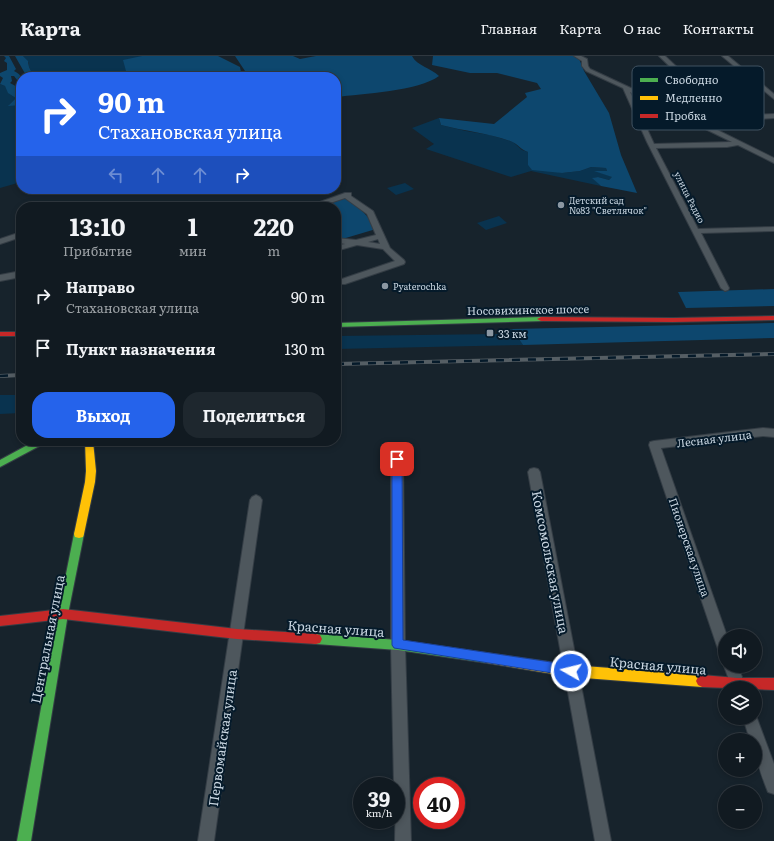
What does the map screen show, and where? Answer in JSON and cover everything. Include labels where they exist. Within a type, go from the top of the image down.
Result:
[{"type":"street","points":[[577,56],[585,60],[585,66],[588,70],[632,90]]},
{"type":"street","points":[[662,56],[672,66]]},
{"type":"street","points":[[725,56],[737,66]]},
{"type":"street","name":"улица Радио","points":[[625,87],[632,103]]},
{"type":"street","points":[[764,89],[774,97]]},
{"type":"street","points":[[764,116],[774,116]]},
{"type":"street","name":"улица Радио","points":[[645,130],[725,288]]},
{"type":"street","points":[[713,130],[774,161]]},
{"type":"street","points":[[652,146],[727,145],[739,143]]},
{"type":"street","points":[[327,202],[347,196],[370,213],[386,247],[401,262],[342,282]]},
{"type":"street","points":[[696,231],[774,229]]},
{"type":"street","points":[[0,242],[16,236]]},
{"type":"street","points":[[341,248],[380,236]]},
{"type":"street","points":[[341,241],[386,247]]},
{"type":"street","points":[[0,278],[16,275]]},
{"type":"street","name":"Носовихинское шоссе","points":[[341,325],[558,319],[774,318]]},
{"type":"street","points":[[0,334],[16,334]]},
{"type":"street","name":"Лесная улица","points":[[654,445],[763,432],[774,434]]},
{"type":"street","name":"Пионерская улица","points":[[654,445],[718,629]]},
{"type":"street","points":[[0,464],[33,446]]},
{"type":"street","points":[[24,451],[39,446]]},
{"type":"street","name":"Центральная улица","points":[[24,841],[63,614],[90,482],[91,466],[89,446]]},
{"type":"street","points":[[397,459],[398,645],[403,841]]},
{"type":"street","name":"Комсомольская улица","points":[[534,472],[603,841]]},
{"type":"street","name":"Первомайская улица","points":[[206,841],[256,500]]},
{"type":"street","name":"Красная улица","points":[[0,621],[63,614],[237,634],[398,645],[571,671],[718,684]]},
{"type":"street","name":"Красная улица","points":[[762,685],[774,684]]},
{"type":"street","points":[[752,725],[774,786]]},
{"type":"shaded area","points":[[4,56],[9,56],[16,69],[14,71],[16,72],[16,79],[14,76],[11,76],[12,81],[10,83],[16,86],[16,98],[8,93],[5,86],[0,84],[3,78],[0,76],[0,73],[7,70],[7,63],[4,61],[6,58]]},
{"type":"shaded area","points":[[15,56],[23,56],[28,61],[32,72],[24,72]]},
{"type":"shaded area","points":[[23,56],[142,56],[126,70],[128,72],[32,72],[29,63]]},
{"type":"shaded area","points":[[142,56],[218,56],[240,67],[241,72],[127,72],[123,60]]},
{"type":"shaded area","points":[[235,56],[293,56],[300,59],[316,56],[412,56],[421,65],[439,76],[430,81],[404,88],[341,96],[341,72],[246,72]]},
{"type":"shaded area","points":[[433,56],[578,56],[584,71],[609,113],[621,155],[637,193],[601,186],[592,178],[598,177],[609,180],[612,177],[594,171],[607,171],[606,168],[591,167],[580,171],[562,173],[532,170],[528,165],[528,152],[512,142],[502,138],[441,125],[439,118],[494,124],[527,97],[525,93],[541,89],[537,83],[497,73],[470,73],[432,65]]},
{"type":"shaded area","points":[[0,84],[5,86],[16,98],[9,105],[16,105],[16,183],[0,188]]},
{"type":"shaded area","points":[[16,98],[16,105],[8,106]]},
{"type":"shaded area","points":[[439,118],[441,125],[490,135],[513,142],[522,150],[528,152],[528,165],[562,173],[580,171],[591,167],[606,168],[607,171],[596,171],[613,177],[609,180],[598,177],[593,178],[601,186],[531,171],[511,177],[426,149],[434,144],[412,128]]},
{"type":"shaded area","points":[[405,183],[414,189],[396,195],[387,188]]},
{"type":"shaded area","points":[[344,198],[362,211],[376,229],[341,239],[341,202],[330,202]]},
{"type":"shaded area","points":[[499,216],[507,223],[486,230],[477,223]]},
{"type":"shaded area","points":[[774,289],[774,306],[686,308],[678,292]]},
{"type":"shaded area","points":[[774,323],[774,338],[523,345],[512,329]]},
{"type":"shaded area","points":[[501,329],[512,329],[523,345],[341,349],[341,336],[501,334]]},
{"type":"shaded area","points":[[0,395],[16,395],[16,413],[0,414]]},
{"type":"railway","points":[[341,364],[774,354]]},
{"type":"railway","points":[[0,376],[16,375]]},
{"type":"traffic: fast","points":[[341,325],[541,319]]},
{"type":"traffic: fast","points":[[0,464],[33,446]]},
{"type":"traffic: fast","points":[[24,841],[63,614],[79,534]]},
{"type":"traffic: fast","points":[[316,639],[398,645],[487,658]]},
{"type":"traffic: slow","points":[[79,534],[90,482],[91,471],[89,446]]},
{"type":"traffic: slow","points":[[487,658],[571,671],[702,681]]},
{"type":"traffic: jam","points":[[541,319],[673,320],[774,318]]},
{"type":"traffic: jam","points":[[0,334],[16,334]]},
{"type":"traffic: jam","points":[[0,621],[63,614],[237,634],[316,639]]},
{"type":"traffic: jam","points":[[702,681],[737,684],[774,684]]},
{"type":"place","name":"Детский сад №83 \"Светлячок\"","points":[[561,205]]},
{"type":"place","name":"Pyaterochka","points":[[385,286]]},
{"type":"place","name":"33 км","points":[[490,333]]},
{"type":"route","points":[[397,459],[398,645],[571,671]]}]
